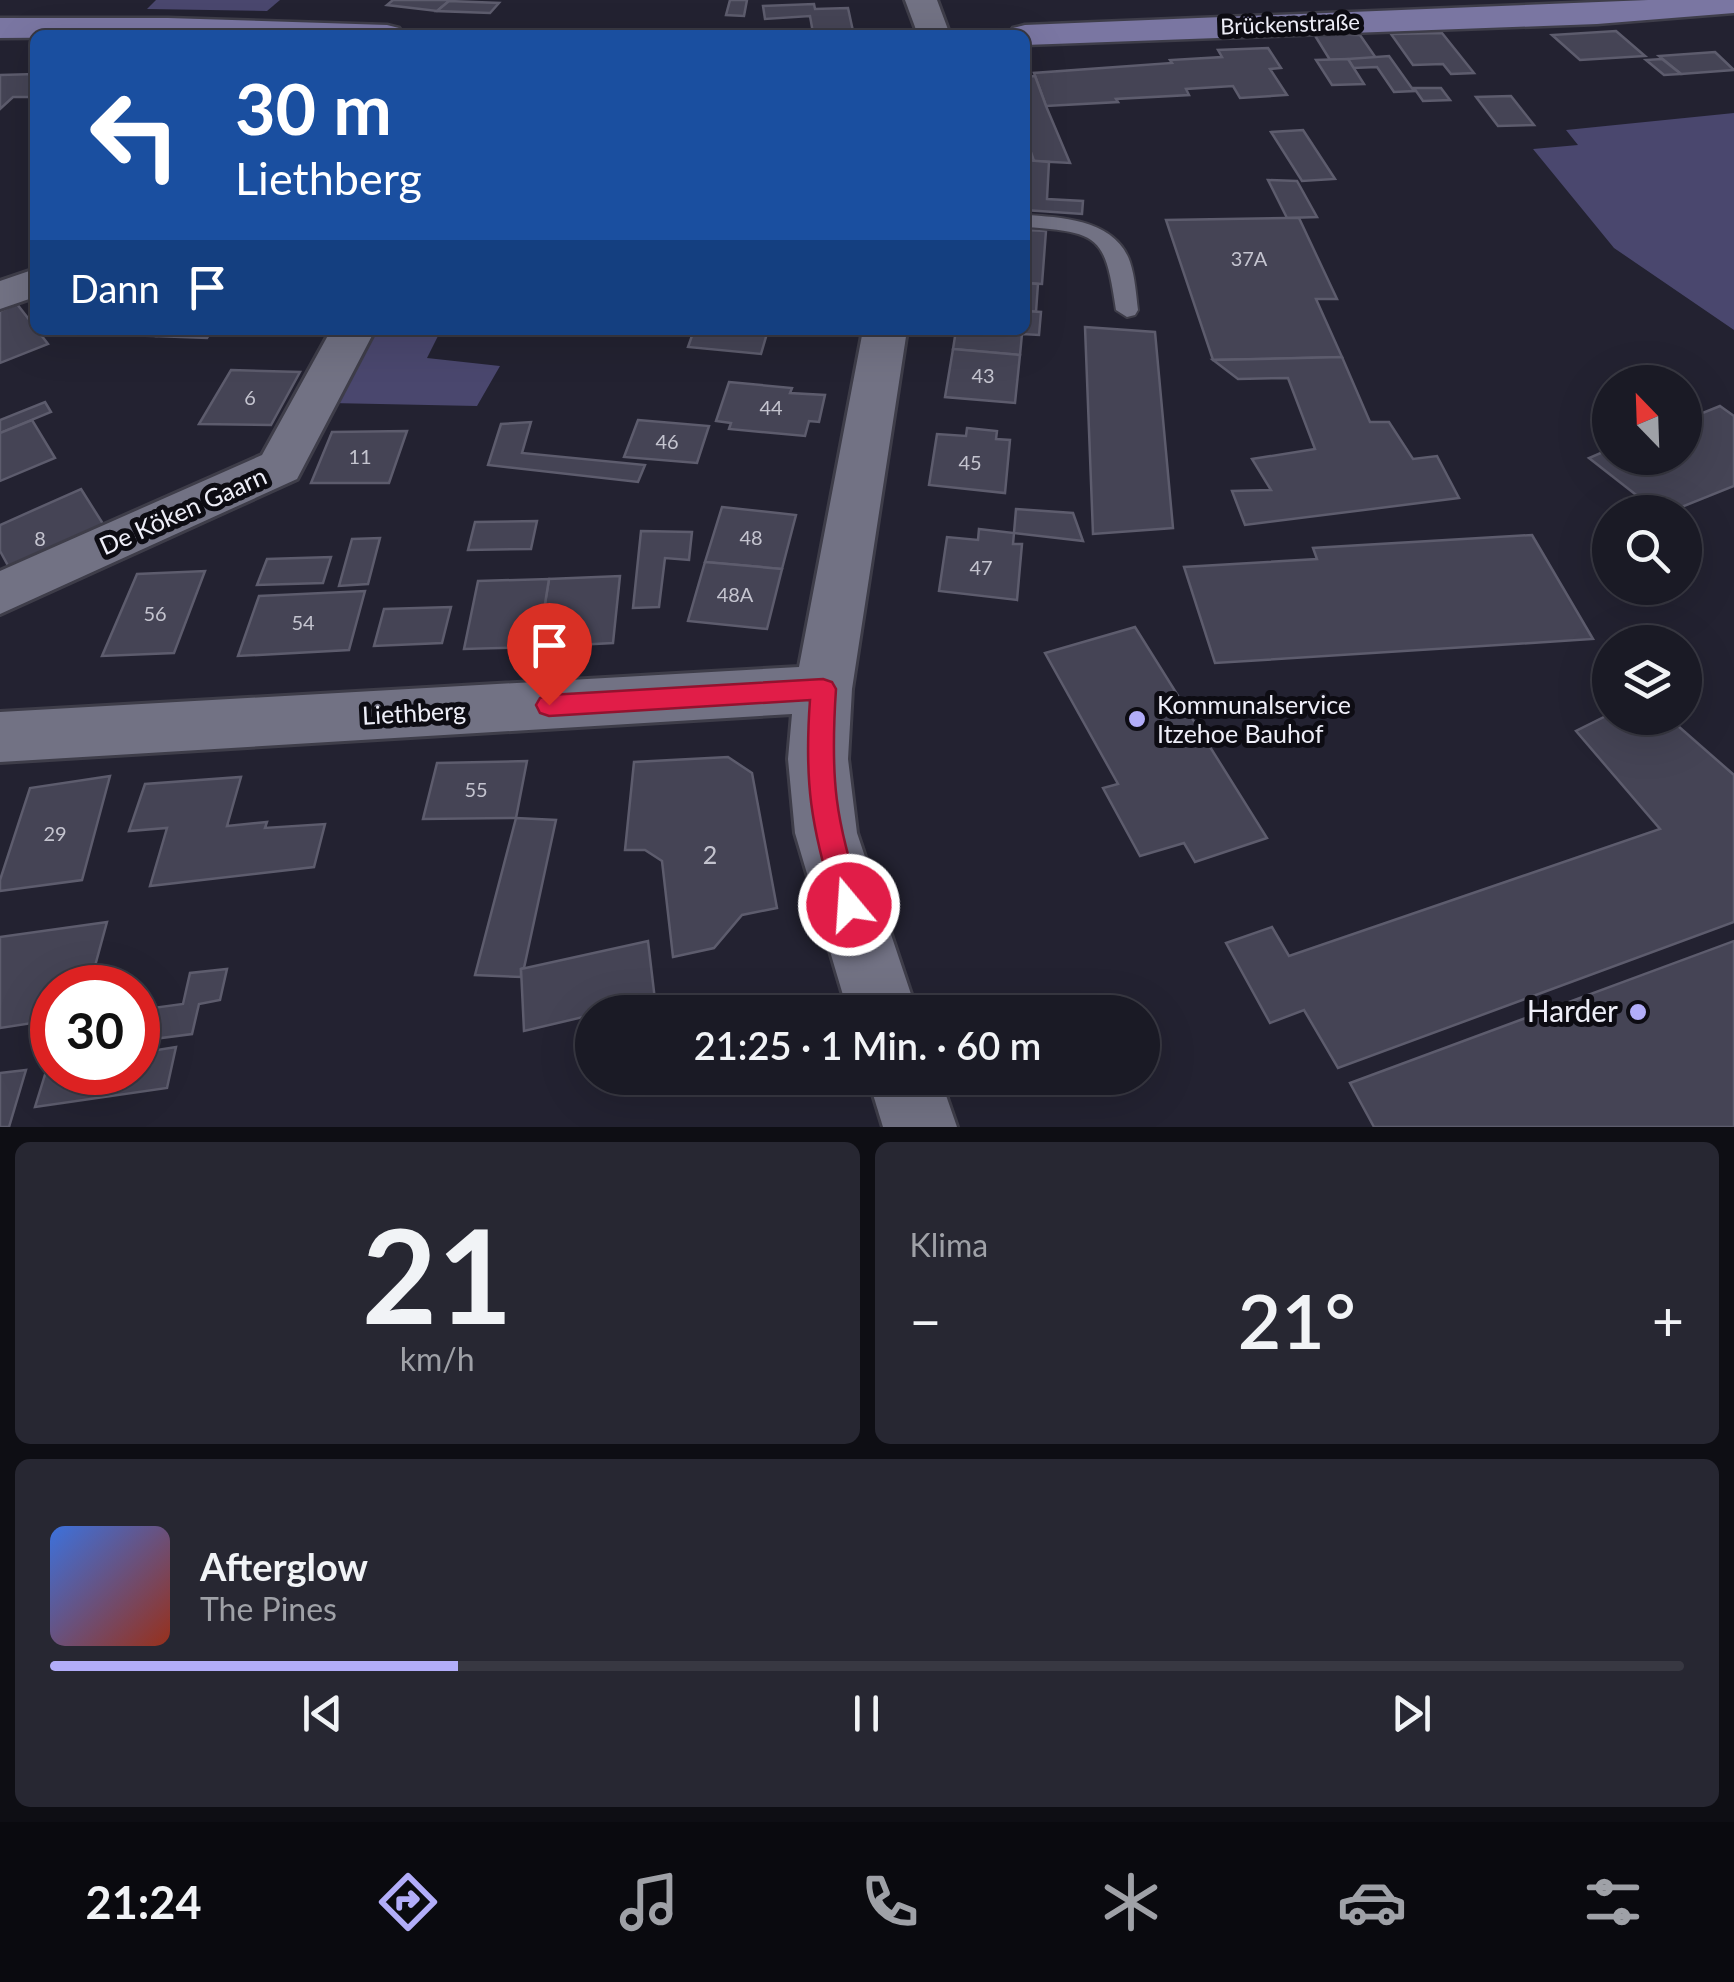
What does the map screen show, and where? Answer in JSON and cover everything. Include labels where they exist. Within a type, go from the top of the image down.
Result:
[{"type":"street","points":[[921,0],[932,30]]},
{"type":"street","name":"Brückenstraße","points":[[1030,35],[1597,14],[1734,3]]},
{"type":"street","points":[[0,28],[110,30]]},
{"type":"street","points":[[0,296],[30,284]]},
{"type":"street","name":"De Köken Gaarn","points":[[0,594],[280,467],[351,335]]},
{"type":"street","points":[[878,995],[826,833],[818,759],[823,689],[884,335]]},
{"type":"street","name":"Liethberg","points":[[0,737],[823,689]]},
{"type":"street","points":[[910,1095],[920,1127]]},
{"type":"lane","points":[[1030,222],[1080,228],[1100,238],[1117,254],[1127,310]]},
{"type":"shaded area","points":[[156,0],[280,0],[267,11],[147,9]]},
{"type":"shaded area","points":[[1734,113],[1734,330],[1614,248],[1533,149],[1578,145],[1566,130]]},
{"type":"shaded area","points":[[366,335],[438,335],[427,358],[500,366],[477,406],[330,403]]},
{"type":"building","points":[[393,0],[450,0],[437,11],[387,5]]},
{"type":"building","points":[[730,0],[747,0],[744,16],[726,15]]},
{"type":"building","points":[[449,1],[499,3],[490,13],[437,11]]},
{"type":"building","points":[[814,4],[815,9],[848,8],[853,30],[812,30],[810,16],[765,19],[763,6]]},
{"type":"building","points":[[1616,31],[1645,56],[1580,60],[1552,35]]},
{"type":"building","points":[[1442,33],[1474,73],[1451,74],[1443,64],[1413,65],[1391,34]]},
{"type":"building","points":[[1314,34],[1360,35],[1376,58],[1330,60]]},
{"type":"building","points":[[1268,48],[1281,68],[1270,69],[1287,95],[1240,98],[1233,86],[1186,89],[1189,95],[1046,106],[1034,73],[1172,63],[1170,60],[1222,57],[1218,50]]},
{"type":"building","points":[[1715,52],[1734,70],[1681,74],[1659,56]]},
{"type":"building","points":[[1389,56],[1414,91],[1394,92],[1377,67],[1353,68],[1348,59]]},
{"type":"building","points":[[1348,59],[1364,84],[1332,85],[1316,60]]},
{"type":"building","points":[[1662,59],[1681,74],[1664,75],[1646,60]]},
{"type":"building","points":[[30,74],[30,97],[13,97],[0,109],[0,75]]},
{"type":"building","points":[[1030,76],[1035,76],[1070,163],[1034,161],[1030,149]]},
{"type":"building","points":[[1414,88],[1441,88],[1450,100],[1423,101]]},
{"type":"building","points":[[1511,96],[1534,125],[1498,126],[1476,97]]},
{"type":"building","points":[[1303,130],[1335,179],[1302,181],[1271,132]]},
{"type":"building","points":[[1030,160],[1049,162],[1047,199],[1083,201],[1082,214],[1030,210]]},
{"type":"building","points":[[1268,180],[1297,181],[1317,217],[1287,218]]},
{"type":"building","points":[[1299,218],[1337,299],[1316,299],[1342,357],[1213,360],[1166,220]]},
{"type":"building","points":[[1030,230],[1046,231],[1042,284],[1030,283]]},
{"type":"building","points":[[1030,283],[1038,284],[1036,312],[1030,311]]},
{"type":"building","points":[[17,304],[30,321],[30,335],[41,335],[48,344],[0,363],[0,311]]},
{"type":"building","points":[[1030,311],[1041,312],[1039,335],[1030,334]]},
{"type":"building","points":[[1085,327],[1155,332],[1173,528],[1093,534]]},
{"type":"building","points":[[158,335],[209,335],[207,338]]},
{"type":"building","points":[[692,335],[767,335],[761,354],[688,347]]},
{"type":"building","points":[[955,335],[1022,335],[1020,355],[953,349]]},
{"type":"building","points":[[953,349],[1020,355],[1015,403],[945,397]]},
{"type":"building","points":[[1342,357],[1370,422],[1389,422],[1413,459],[1437,456],[1459,498],[1245,525],[1232,491],[1271,490],[1252,459],[1315,449],[1288,378],[1238,379],[1213,360]]},
{"type":"building","points":[[231,370],[300,372],[271,425],[199,424]]},
{"type":"building","points":[[729,382],[825,395],[819,422],[809,421],[805,436],[729,429],[731,423],[716,421]]},
{"type":"building","points":[[45,402],[51,412],[0,433],[0,420]]},
{"type":"building","points":[[1720,406],[1734,416],[1734,486],[1702,499],[1702,495],[1636,495],[1611,475],[1702,475],[1702,413]]},
{"type":"building","points":[[32,420],[55,458],[0,481],[0,433]]},
{"type":"building","points":[[638,420],[709,426],[697,463],[624,457]]},
{"type":"building","points":[[531,422],[522,453],[645,465],[638,482],[488,465],[501,424]]},
{"type":"building","points":[[967,428],[997,431],[996,439],[1010,440],[1005,493],[929,485],[937,434],[966,436]]},
{"type":"building","points":[[407,431],[389,483],[311,483],[332,432]]},
{"type":"building","points":[[81,489],[105,527],[11,571],[0,551],[0,525]]},
{"type":"building","points":[[722,507],[796,515],[782,569],[705,562]]},
{"type":"building","points":[[1016,509],[1073,513],[1083,541],[1014,533]]},
{"type":"building","points":[[537,521],[531,549],[468,550],[475,522]]},
{"type":"building","points":[[979,529],[1014,533],[1013,544],[1022,544],[1017,600],[939,591],[947,537],[978,540]]},
{"type":"building","points":[[641,531],[692,532],[689,560],[665,558],[659,607],[633,608]]},
{"type":"building","points":[[1532,535],[1592,639],[1215,663],[1184,567],[1317,559],[1313,548]]},
{"type":"building","points":[[380,538],[368,584],[339,586],[352,539]]},
{"type":"building","points":[[331,557],[323,583],[257,585],[267,559]]},
{"type":"building","points":[[705,562],[782,569],[767,629],[688,621]]},
{"type":"building","points":[[205,571],[174,653],[102,656],[137,574]]},
{"type":"building","points":[[620,576],[613,643],[538,647],[549,579]]},
{"type":"building","points":[[549,579],[538,647],[464,649],[478,581]]},
{"type":"building","points":[[365,591],[349,650],[238,656],[259,596]]},
{"type":"building","points":[[451,607],[442,643],[374,646],[384,609]]},
{"type":"building","name":"Kommunalservice Itzehoe Bauhof","points":[[1135,627],[1267,838],[1195,862],[1184,843],[1140,856],[1103,788],[1118,784],[1045,653]]},
{"type":"building","points":[[1592,723],[1592,735],[1688,735],[1734,775],[1734,922],[1338,1068],[1304,1010],[1270,1023],[1226,943],[1272,927],[1289,956],[1660,829],[1576,731]]},
{"type":"building","points":[[728,757],[752,773],[777,908],[742,915],[714,948],[673,957],[662,861],[645,850],[625,850],[634,762]]},
{"type":"building","points":[[527,761],[516,818],[423,819],[437,763]]},
{"type":"building","points":[[110,776],[82,880],[0,891],[0,880],[30,788]]},
{"type":"building","points":[[241,777],[227,826],[267,822],[265,828],[325,824],[314,867],[150,886],[167,828],[129,831],[145,784]]},
{"type":"building","points":[[516,818],[556,820],[524,968],[521,977],[475,975]]},
{"type":"building","points":[[107,922],[95,965],[30,965],[30,1023],[0,1028],[0,937]]},
{"type":"building","points":[[648,941],[654,995],[575,995],[575,1019],[524,1031],[521,969]]},
{"type":"building","name":"Harder","points":[[1734,941],[1734,1127],[1374,1127],[1350,1083]]},
{"type":"building","points":[[227,969],[220,1000],[199,1004],[192,1034],[160,1038],[160,1007],[183,1004],[190,973]]},
{"type":"building","points":[[176,1047],[167,1088],[160,1089],[160,1050]]},
{"type":"building","points":[[26,1070],[9,1127],[0,1127],[0,1073]]},
{"type":"building","points":[[39,1095],[118,1095],[35,1107]]},
{"type":"place","name":"Kommunalservice Itzehoe Bauhof","points":[[1137,719]]},
{"type":"place","name":"Harder","points":[[1638,1012]]},
{"type":"route","points":[[549,705],[823,689],[818,759],[821,796],[826,833],[849,905]]}]
